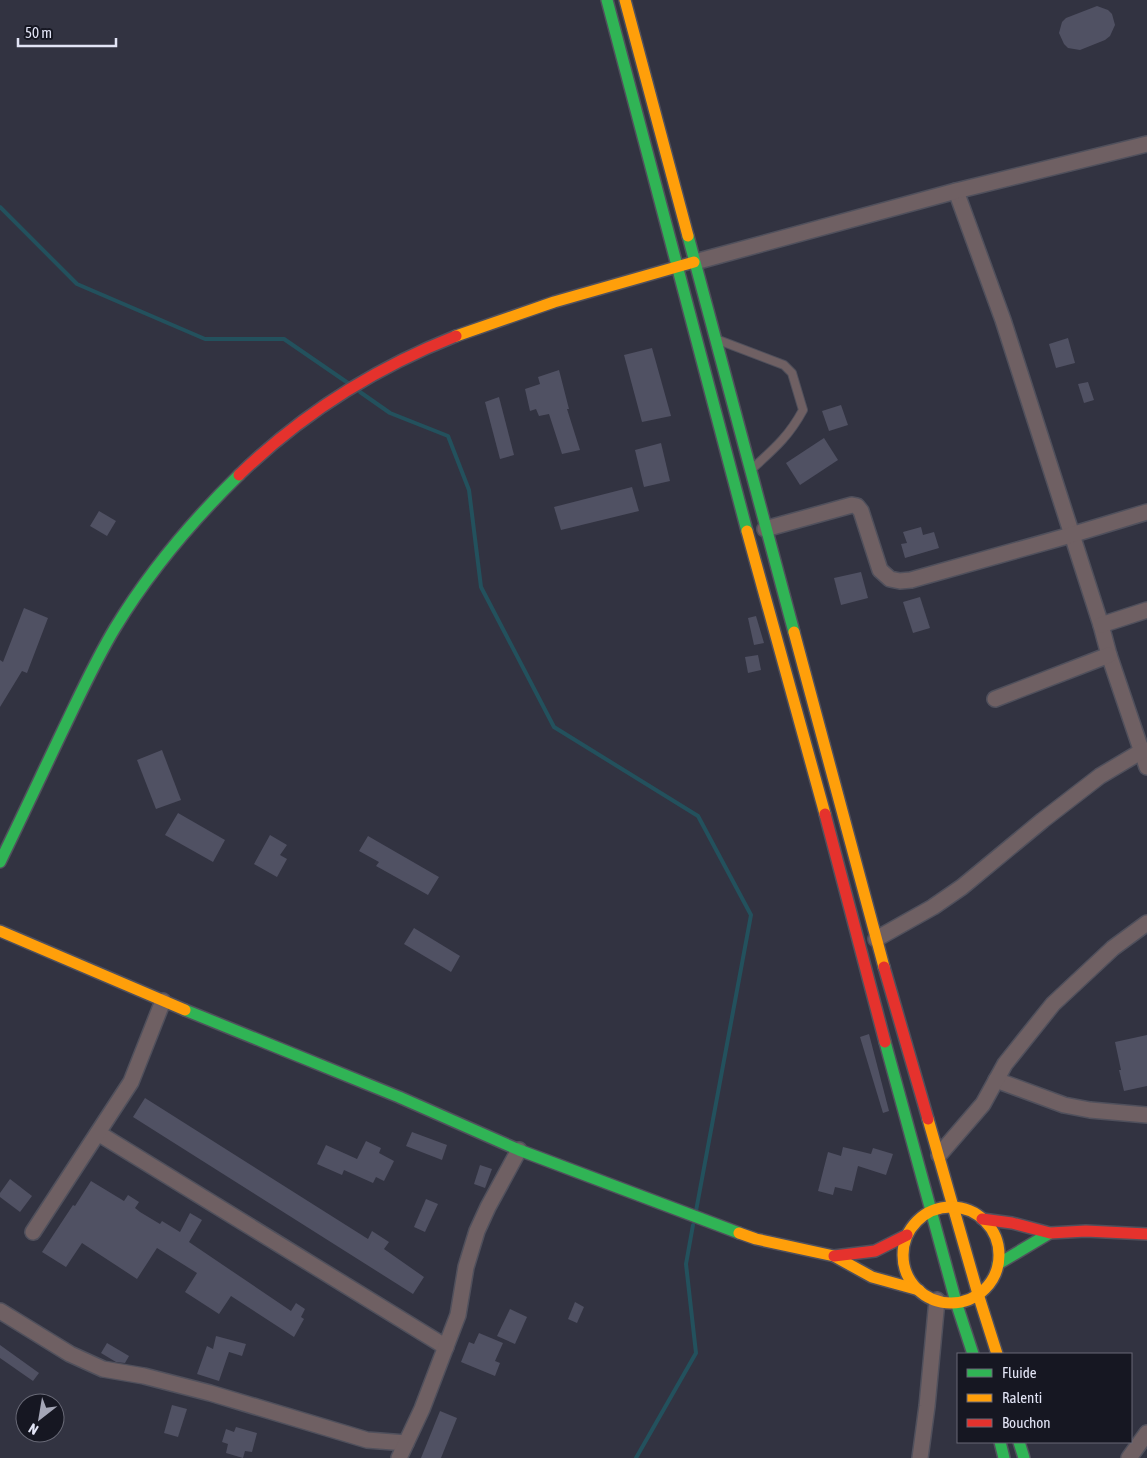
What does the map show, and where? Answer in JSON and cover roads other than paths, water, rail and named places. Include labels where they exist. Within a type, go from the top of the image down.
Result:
[{"type":"main road","points":[[607,0],[931,1211],[956,1302],[973,1353]]},
{"type":"main road","points":[[625,0],[876,939],[996,1353]]},
{"type":"main road","points":[[0,862],[90,673],[123,615],[163,557],[212,500],[263,453],[318,408],[380,371],[417,353],[519,312],[695,262]]},
{"type":"main road","points":[[0,931],[163,1001],[399,1097],[518,1150],[747,1236],[834,1256],[872,1278],[919,1290],[937,1300],[956,1302],[966,1300],[978,1294],[990,1282],[998,1264],[999,1254],[994,1235],[982,1219],[965,1209],[953,1207],[931,1211],[918,1219],[907,1235],[903,1255],[904,1265],[910,1279],[919,1290]]},
{"type":"main road","points":[[982,1219],[1012,1223],[1050,1233],[1086,1231],[1147,1234]]},
{"type":"main road","points":[[998,1264],[1050,1233]]},
{"type":"main road","points":[[834,1256],[874,1251],[907,1235]]},
{"type":"main road","points":[[1000,1443],[1004,1458]]},
{"type":"main road","points":[[1019,1443],[1024,1458]]},
{"type":"street","points":[[695,262],[956,191],[1147,144]]},
{"type":"street","points":[[956,191],[1004,320],[1109,655],[1144,751],[1147,767]]},
{"type":"street","points":[[765,529],[852,505],[858,506],[880,570],[890,579],[900,581],[911,580],[1147,512]]},
{"type":"street","points":[[1101,625],[1147,610]]},
{"type":"street","points":[[995,699],[1109,655]]},
{"type":"street","points":[[876,939],[933,907],[962,887],[1100,776],[1144,751]]},
{"type":"street","points":[[939,1155],[983,1104],[1005,1064],[1053,1004],[1113,948],[1147,922]]},
{"type":"street","points":[[33,1232],[131,1082],[163,1001]]},
{"type":"street","points":[[996,1080],[1064,1105],[1090,1110],[1147,1114]]},
{"type":"street","points":[[98,1133],[446,1346]]},
{"type":"street","points":[[399,1458],[422,1410],[458,1314],[466,1267],[477,1231],[518,1150]]},
{"type":"street","points":[[920,1458],[937,1300]]},
{"type":"street","points":[[0,1311],[70,1354],[103,1369],[144,1376],[210,1392],[367,1440],[406,1443]]},
{"type":"street","points":[[1129,1458],[1147,1433]]},
{"type":"lane","points":[[715,338],[784,364],[792,373],[802,410],[793,428],[750,471]]},
{"type":"waterway","points":[[0,207],[77,284],[205,339],[284,339],[348,383]]},
{"type":"waterway","points":[[360,392],[390,413],[448,436],[469,490],[481,587],[554,727],[698,816],[751,915],[696,1211]]},
{"type":"waterway","points":[[636,1458],[696,1353],[686,1264],[693,1225]]}]
